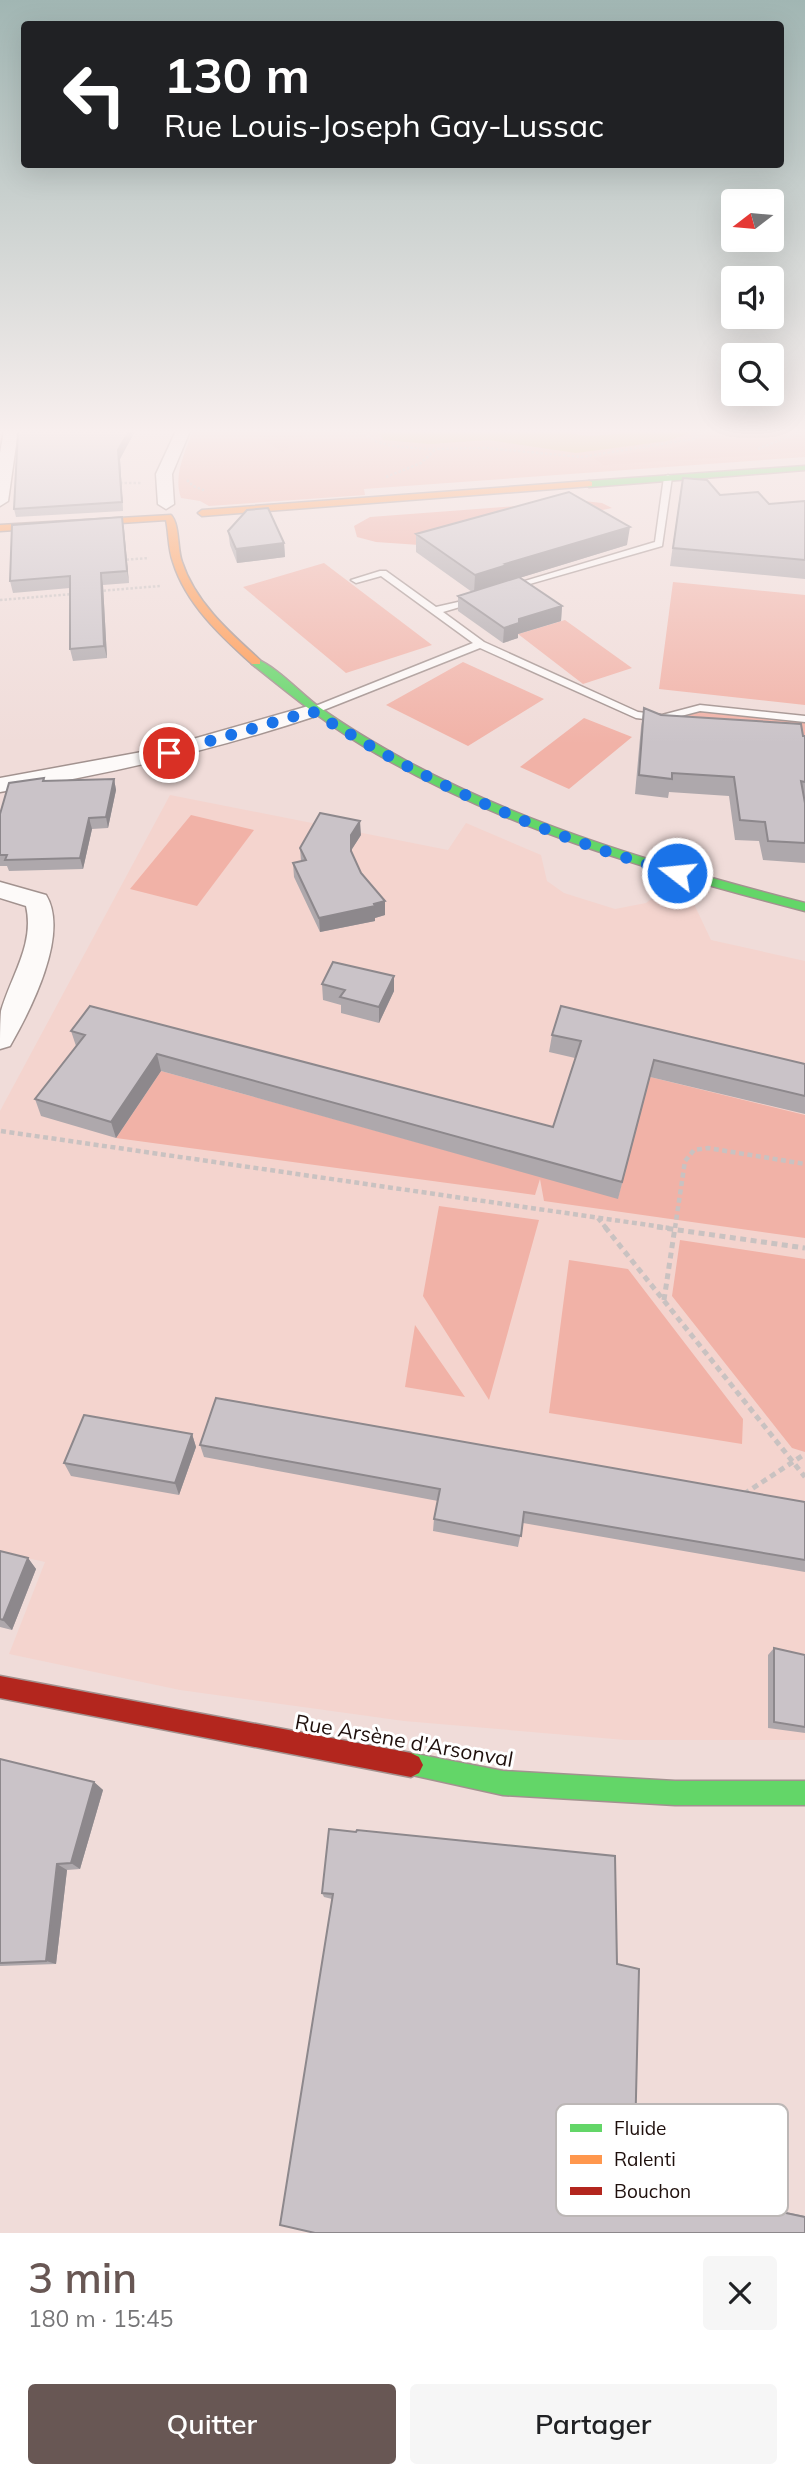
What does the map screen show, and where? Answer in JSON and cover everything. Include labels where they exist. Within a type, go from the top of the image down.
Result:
[{"type":"street","points":[[170,535],[171,550],[204,612],[265,674],[312,711],[367,745],[507,816],[607,854],[805,907]]},
{"type":"street","points":[[0,785],[121,765],[312,711]]},
{"type":"street","points":[[0,890],[37,901],[41,909],[41,929],[29,972],[0,1040]]},
{"type":"street","name":"Rue Arsène d'Arsonval","points":[[0,1687],[503,1783],[675,1793],[805,1793]]},
{"type":"lane","points":[[501,592],[659,544],[660,535]]},
{"type":"lane","points":[[356,580],[383,573],[480,644],[636,715],[662,718],[700,708],[805,719]]},
{"type":"lane","points":[[435,611],[488,596]]},
{"type":"lane","points":[[312,711],[480,644]]},
{"type":"path","points":[[121,561],[149,558]]},
{"type":"path","points":[[94,592],[161,586]]},
{"type":"path","points":[[0,600],[80,593]]},
{"type":"path","points":[[1,1131],[805,1248]]},
{"type":"path","points":[[664,1301],[684,1161],[694,1150],[708,1148],[805,1164]]},
{"type":"path","points":[[598,1217],[805,1477]]},
{"type":"path","points":[[741,1496],[805,1454]]},
{"type":"shaded area","points":[[485,535],[434,546],[376,542],[357,537]]},
{"type":"shaded area","points":[[324,563],[432,645],[346,673],[243,587]]},
{"type":"shaded area","points":[[673,582],[805,595],[805,705],[659,689]]},
{"type":"shaded area","points":[[565,620],[632,668],[583,684],[518,634]]},
{"type":"shaded area","points":[[463,662],[544,699],[468,746],[386,705]]},
{"type":"shaded area","points":[[698,710],[805,722],[805,741],[662,732]]},
{"type":"shaded area","points":[[584,718],[632,737],[569,789],[520,767]]},
{"type":"shaded area","points":[[170,795],[448,850],[466,823],[541,855],[547,881],[564,893],[615,909],[646,903],[659,893],[694,904],[711,940],[805,961],[805,1740],[625,1740],[404,1721],[180,1690],[9,1654],[45,1562],[0,1552],[0,1111]]},
{"type":"shaded area","points":[[191,815],[254,830],[197,906],[130,889]]},
{"type":"shaded area","points":[[161,1071],[618,1198],[650,1077],[805,1115],[805,1238],[544,1201],[540,1179],[535,1195],[116,1138]]},
{"type":"shaded area","points":[[439,1206],[539,1220],[489,1400],[423,1296]]},
{"type":"shaded area","points":[[680,1240],[805,1259],[805,1452],[792,1448],[672,1296]]},
{"type":"shaded area","points":[[569,1260],[628,1269],[743,1419],[742,1444],[549,1413]]},
{"type":"shaded area","points":[[415,1325],[465,1397],[405,1387]]},
{"type":"building","points":[[12,535],[124,535],[127,571],[101,573],[104,646],[70,649],[70,576],[10,581]]},
{"type":"building","points":[[230,535],[280,535],[284,543],[236,549]]},
{"type":"building","points":[[418,535],[602,535],[505,564],[507,565],[475,575]]},
{"type":"building","points":[[675,535],[805,535],[805,560],[673,548]]},
{"type":"building","points":[[519,577],[562,606],[519,619],[519,623],[504,628],[458,596]]},
{"type":"building","points":[[644,708],[661,715],[801,724],[805,736],[805,782],[801,781],[805,803],[805,843],[768,841],[765,822],[740,820],[734,777],[672,773],[672,779],[639,775]]},
{"type":"building","points":[[44,778],[43,781],[114,779],[106,817],[89,818],[80,858],[5,860],[7,855],[0,855],[0,814],[9,783]]},
{"type":"building","points":[[320,813],[360,821],[351,835],[351,851],[361,873],[385,901],[374,904],[375,906],[319,918],[293,863],[306,860],[300,848]]},
{"type":"building","points":[[333,962],[394,976],[379,1007],[340,997],[345,990],[322,984]]},
{"type":"building","points":[[90,1006],[553,1127],[581,1041],[552,1035],[561,1006],[805,1064],[805,1096],[654,1060],[622,1182],[157,1054],[111,1122],[35,1099],[85,1035],[71,1031]]},
{"type":"building","points":[[216,1398],[805,1502],[805,1560],[524,1512],[521,1536],[434,1519],[440,1489],[200,1445]]},
{"type":"building","points":[[84,1415],[192,1434],[175,1483],[64,1463]]},
{"type":"building","points":[[0,1551],[28,1558],[3,1620],[0,1619]]},
{"type":"building","points":[[774,1648],[805,1655],[805,1727],[774,1722]]},
{"type":"building","points":[[0,1759],[94,1782],[71,1863],[57,1864],[46,1961],[0,1963]]},
{"type":"building","points":[[329,1829],[615,1856],[617,1964],[639,1969],[636,2104],[556,2104],[556,2216],[788,2216],[788,2213],[805,2217],[805,2233],[315,2233],[280,2225],[333,1894],[322,1893]]},
{"type":"traffic: fast","points":[[256,662],[316,710],[379,751],[446,787],[515,818],[658,868],[805,907]]},
{"type":"traffic: fast","points":[[411,1765],[503,1783],[675,1793],[805,1793]]},
{"type":"traffic: slow","points":[[172,535],[177,563],[197,600],[224,632],[256,662]]},
{"type":"traffic: jam","points":[[0,1687],[411,1765]]},
{"type":"route","points":[[169,753],[312,711],[358,740],[507,816],[607,854],[677,873]]}]
